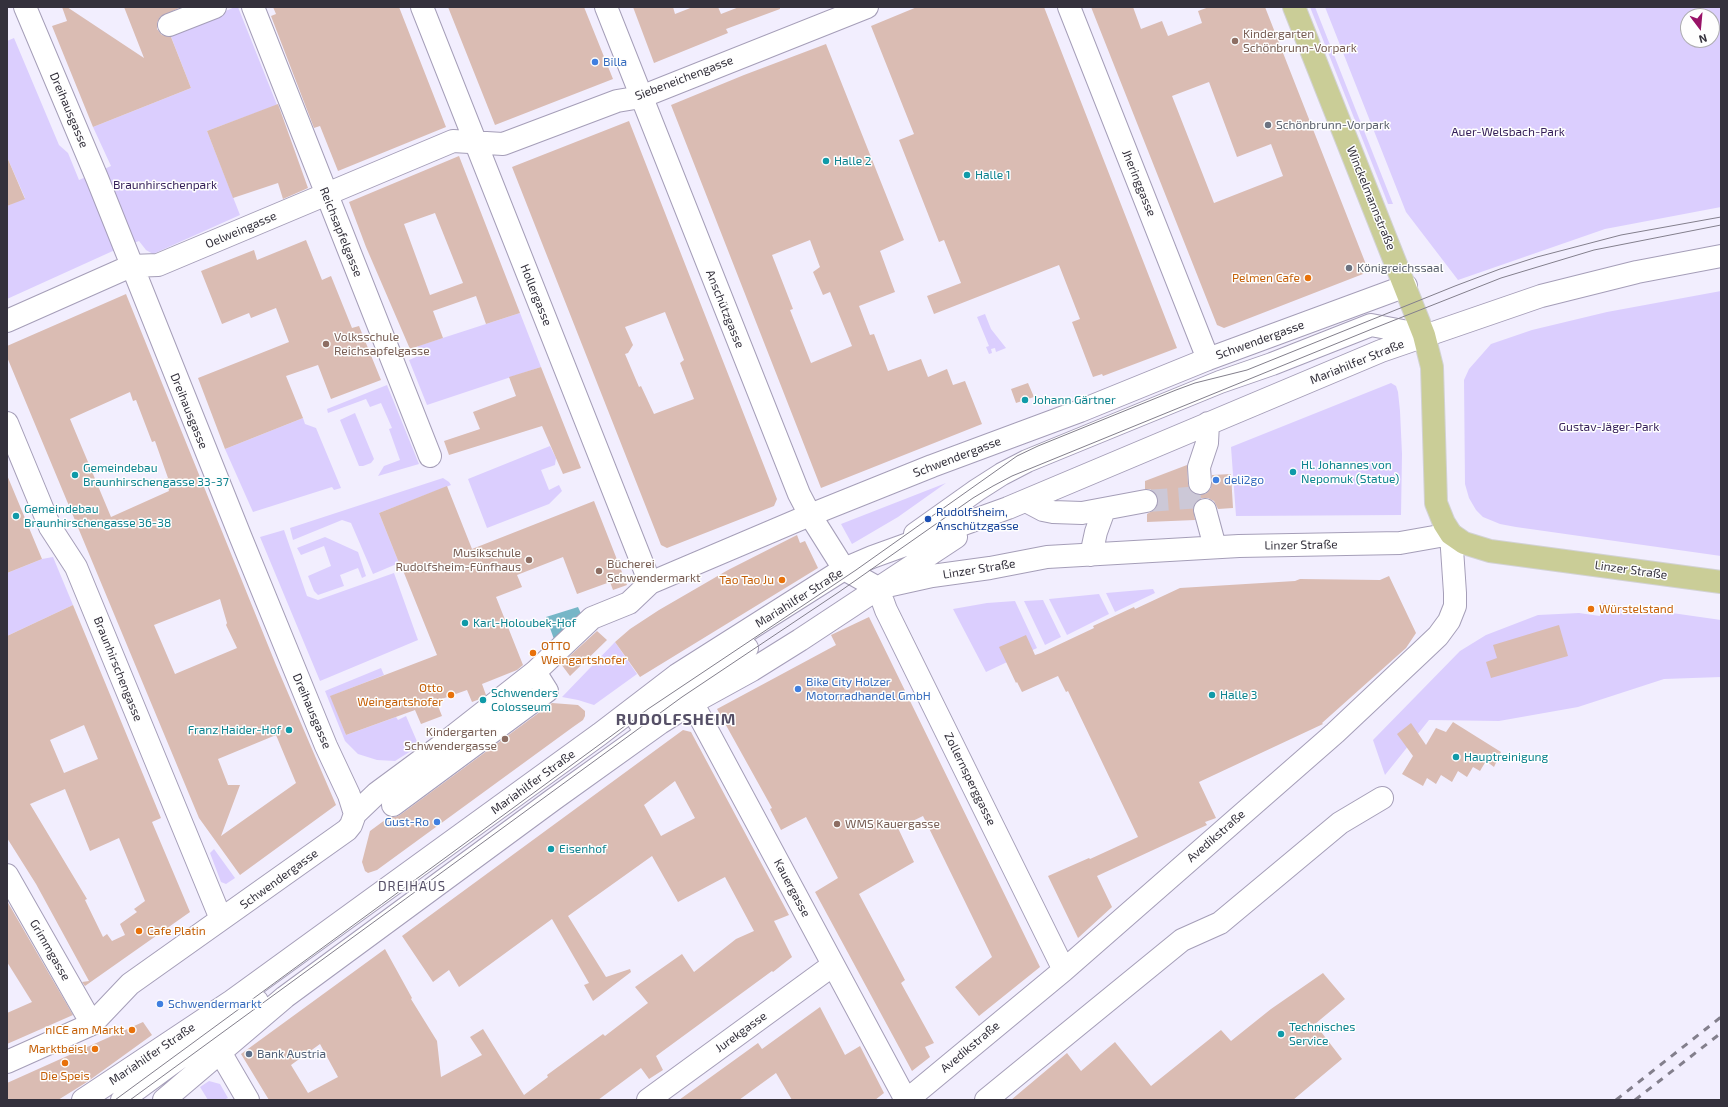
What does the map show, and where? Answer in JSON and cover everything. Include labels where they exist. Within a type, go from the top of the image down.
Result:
[{"type":"main road","name":"Winckelmannstraße","points":[[1294,7],[1406,286],[1424,335],[1432,367],[1436,503],[1444,523],[1451,534]]},
{"type":"main road","name":"Linzer Straße","points":[[1451,534],[1464,543],[1490,551],[1721,582]]},
{"type":"street","name":"Dreihausgasse","points":[[25,7],[91,164],[249,560],[326,746],[349,796],[355,814]]},
{"type":"street","points":[[169,25],[215,7]]},
{"type":"street","name":"Reichsapfelgasse","points":[[253,7],[430,456]]},
{"type":"street","name":"Hollergasse","points":[[422,7],[650,583]]},
{"type":"street","name":"Anschützgasse","points":[[606,7],[799,494],[810,515],[850,573],[878,588]]},
{"type":"street","name":"Siebeneichengasse","points":[[476,142],[503,144],[617,101],[641,97],[867,7]]},
{"type":"street","name":"Jheringgasse","points":[[1069,7],[1208,359]]},
{"type":"street","name":"Oelweingasse","points":[[7,321],[131,266],[158,265],[453,141],[476,142]]},
{"type":"street","name":"Mariahilfer Straße","points":[[850,573],[893,550],[1017,505],[1381,351],[1424,335],[1542,296],[1637,272],[1721,256]]},
{"type":"street","name":"Schwendergasse","points":[[7,1062],[92,1024],[130,984],[347,830],[351,826],[355,814],[377,793],[535,672],[592,618],[628,603],[650,583],[810,515],[973,450],[1080,410],[1208,359],[1406,286]]},
{"type":"street","points":[[893,550],[977,490],[1008,471],[1028,461],[1220,382],[1265,367],[1371,325],[1424,335]]},
{"type":"street","name":"Braunhirschengasse","points":[[7,422],[50,527],[76,567],[221,919]]},
{"type":"street","points":[[1200,483],[1199,467],[1206,443],[1208,424]]},
{"type":"street","points":[[685,690],[850,573],[1017,505],[1053,512],[1082,513],[1104,510],[1146,500]]},
{"type":"street","name":"Mariahilfer Straße","points":[[472,843],[593,739],[685,690],[752,670],[966,530],[1017,505]]},
{"type":"street","points":[[1091,555],[1096,532],[1104,510]]},
{"type":"street","points":[[1205,510],[1216,547]]},
{"type":"street","name":"Linzer Straße","points":[[878,588],[932,576],[990,568],[1040,558],[1216,547],[1400,543],[1451,534]]},
{"type":"street","name":"Avedikstraße","points":[[907,1100],[1064,970],[1335,732],[1438,636],[1449,622],[1454,606],[1451,534]]},
{"type":"street","name":"Zollernsperggasse","points":[[878,588],[890,618],[1064,970]]},
{"type":"street","points":[[392,805],[547,691],[535,672]]},
{"type":"street","name":"Mariahilfer Straße","points":[[83,1100],[232,1001],[364,923],[472,843],[660,723],[685,690]]},
{"type":"street","name":"Kauergasse","points":[[685,690],[907,1100]]},
{"type":"street","points":[[986,1100],[1182,940],[1220,923],[1340,822],[1382,798]]},
{"type":"street","name":"Grimmgasse","points":[[7,875],[92,1024]]},
{"type":"street","points":[[122,1100],[364,923]]},
{"type":"street","name":"Mariahilfer Straße","points":[[164,1100],[285,997],[364,923]]},
{"type":"street","name":"Jurekgasse","points":[[648,1100],[834,965]]},
{"type":"street","points":[[232,1001],[218,1030],[220,1052],[248,1100]]},
{"type":"green space","name":"Braunhirschenpark","points":[[238,7],[277,105],[207,131],[240,215],[153,254],[146,250],[139,241],[115,250],[7,299],[7,206],[25,198],[7,157],[7,41],[14,38],[59,145],[68,153],[79,180],[111,166],[93,127],[191,88],[170,34]]},
{"type":"green space","points":[[1310,7],[1315,7],[1393,204],[1388,204]]},
{"type":"green space","name":"Auer-Welsbach-Park","points":[[1325,7],[1721,7],[1721,207],[1605,229],[1458,280],[1406,212]]},
{"type":"green space","name":"Gustav-Jäger-Park","points":[[1721,291],[1721,556],[1500,524],[1483,517],[1476,510],[1469,498],[1465,484],[1464,380],[1469,369],[1491,344],[1532,330],[1607,312]]},
{"type":"green space","points":[[520,313],[541,367],[427,405],[409,360],[421,355],[418,346]]},
{"type":"green space","points":[[985,314],[991,329],[1006,348],[996,352],[995,348],[991,349],[992,353],[989,354],[986,347],[989,346],[977,317]]},
{"type":"green space","points":[[1391,383],[1396,386],[1398,392],[1400,411],[1402,454],[1401,515],[1236,516],[1231,447]]},
{"type":"green space","points":[[387,385],[419,464],[378,476],[384,466],[400,460],[389,429],[392,428],[381,403],[370,407],[366,399],[328,413],[327,409]]},
{"type":"green space","points":[[355,413],[374,459],[371,463],[363,466],[359,466],[340,420]]},
{"type":"green space","points":[[303,418],[305,424],[316,428],[341,488],[334,490],[332,487],[253,512],[225,449]]},
{"type":"green space","points":[[550,446],[556,458],[555,465],[541,470],[549,490],[559,485],[562,491],[549,504],[487,528],[468,479]]},
{"type":"green space","points":[[443,478],[451,485],[379,513],[399,563],[373,574],[351,523],[342,520],[293,540],[290,528]]},
{"type":"green space","points":[[946,483],[898,517],[852,544],[841,524]]},
{"type":"green space","points":[[284,530],[307,596],[318,600],[394,573],[418,640],[320,681],[260,537]]},
{"type":"green space","points":[[325,537],[358,552],[366,576],[362,578],[358,568],[340,575],[344,586],[318,595],[314,591],[308,576],[331,566],[324,546],[301,555],[297,548]]},
{"type":"green space","points":[[53,557],[73,605],[7,636],[7,573],[42,559]]},
{"type":"green space","points":[[1153,589],[1155,593],[1115,612],[1106,593]]},
{"type":"green space","points":[[1099,594],[1109,614],[1067,635],[1049,599]]},
{"type":"green space","points":[[1043,600],[1061,637],[1045,645],[1024,601]]},
{"type":"green space","points":[[1015,601],[1037,648],[986,672],[953,609],[987,603]]},
{"type":"green space","points":[[1602,603],[1721,620],[1721,677],[1664,679],[1578,707],[1499,721],[1429,720],[1385,775],[1373,740],[1460,651],[1486,635],[1538,615],[1579,613],[1600,616]]},
{"type":"green space","points":[[615,642],[637,674],[594,705],[562,697]]},
{"type":"green space","points":[[381,668],[384,675],[331,696],[346,735],[396,717],[398,720],[406,716],[419,746],[395,761],[377,760],[358,754],[345,741],[325,691]]},
{"type":"green space","points":[[214,849],[235,878],[226,884],[221,882],[210,853]]},
{"type":"green space","points":[[209,1081],[220,1084],[228,1098],[223,1100],[208,1100],[200,1087]]},
{"type":"water","points":[[578,607],[583,618],[555,642],[546,617]]},
{"type":"building","points":[[62,7],[67,7],[144,58],[124,7],[181,7],[160,17],[157,23],[157,29],[162,35],[171,37],[191,88],[93,127],[52,26],[67,21]]},
{"type":"building","points":[[273,7],[399,7],[446,127],[338,171],[320,126],[314,128],[271,16],[276,14]]},
{"type":"building","points":[[448,7],[584,7],[613,79],[495,125]]},
{"type":"building","points":[[633,7],[673,7],[675,14],[693,7],[718,7],[721,14],[739,7],[780,7],[780,9],[726,29],[728,33],[654,63]]},
{"type":"building","points":[[917,7],[1044,7],[1177,348],[1103,376],[1102,374],[1093,377],[1072,322],[1080,319],[1059,265],[934,314],[927,296],[961,283],[944,240],[939,242],[899,140],[914,134],[871,26]]},
{"type":"building","points":[[1091,7],[1133,7],[1141,29],[1162,21],[1168,36],[1202,23],[1198,11],[1209,7],[1265,7],[1367,267],[1363,274],[1224,328],[1217,325]],"holes":[[[1209,82],[1237,157],[1271,144],[1283,176],[1214,203],[1172,96]]]},
{"type":"building","points":[[826,44],[904,240],[880,251],[895,292],[859,306],[870,335],[874,334],[888,371],[921,359],[928,377],[947,369],[953,385],[965,381],[982,424],[821,488],[671,105]],"holes":[[[810,240],[820,267],[813,272],[823,295],[830,292],[852,346],[811,363],[790,310],[793,309],[772,255]]]},
{"type":"building","points":[[278,104],[308,188],[283,199],[278,183],[233,198],[207,131]]},
{"type":"building","points":[[629,121],[777,499],[774,506],[667,548],[661,545],[512,167]],"holes":[[[665,312],[684,360],[680,363],[694,399],[654,414],[641,386],[639,387],[625,354],[628,353],[633,345],[625,327]]]},
{"type":"building","points":[[459,156],[520,313],[486,324],[476,296],[433,311],[443,338],[410,349],[366,247],[349,202]],"holes":[[[435,213],[463,283],[430,295],[404,224]]]},
{"type":"building","points":[[7,157],[25,199],[7,206]]},
{"type":"building","name":"Volksschule Reichsapfelgasse","points":[[306,240],[322,280],[331,276],[352,328],[359,326],[381,380],[331,399],[318,365],[286,376],[303,418],[225,449],[198,378],[289,342],[276,308],[251,318],[249,313],[222,324],[201,271],[254,250],[257,260]]},
{"type":"building","points":[[126,294],[276,665],[336,805],[240,875],[199,818],[7,357],[7,346]],"holes":[[[130,392],[133,401],[136,400],[152,442],[155,441],[168,478],[165,479],[169,491],[111,517],[70,419]],[[220,599],[227,623],[226,625],[237,648],[175,674],[154,625]],[[276,735],[296,783],[221,836],[240,785],[228,785],[218,759]]]},
{"type":"building","points":[[541,367],[581,468],[563,474],[542,426],[449,455],[444,441],[480,429],[473,412],[516,396],[509,377]]},
{"type":"building","points":[[1028,383],[1034,397],[1016,403],[1011,389]]},
{"type":"building","points":[[1187,465],[1188,484],[1190,490],[1195,494],[1201,495],[1207,493],[1211,488],[1212,475],[1231,474],[1233,508],[1218,509],[1214,501],[1208,498],[1202,498],[1196,501],[1193,506],[1195,520],[1147,522],[1147,514],[1158,506],[1158,499],[1155,493],[1150,489],[1145,489],[1145,481]]},
{"type":"building","name":"Gemeindebau Braunhirschengasse 36-38","points":[[7,475],[42,559],[7,573]]},
{"type":"building","name":"Karl-Holoubek-Hof","points":[[447,486],[472,549],[594,501],[627,585],[613,590],[610,582],[577,594],[563,557],[517,575],[522,587],[496,597],[523,665],[517,670],[482,684],[486,695],[480,699],[472,702],[467,690],[436,701],[442,716],[421,724],[415,710],[346,735],[330,696],[437,655],[379,513]]},
{"type":"building","points":[[797,535],[800,543],[805,541],[818,568],[640,677],[615,642],[630,629],[659,610],[728,570]]},
{"type":"building","name":"Halle 3","points":[[1389,576],[1416,633],[1406,648],[1322,723],[1323,724],[1199,782],[1216,818],[1205,822],[1207,825],[1097,876],[1112,907],[1078,938],[1048,876],[1138,837],[1068,691],[1066,692],[1058,676],[1022,692],[1017,682],[1016,683],[999,647],[1026,635],[1035,655],[1094,628],[1093,626],[1134,607],[1135,609],[1180,588],[1295,581],[1300,579],[1380,580]]},
{"type":"building","points":[[73,605],[161,818],[152,822],[190,912],[85,986],[82,982],[89,981],[36,884],[7,838],[7,636]],"holes":[[[84,725],[98,759],[64,773],[50,740]],[[65,789],[90,851],[119,838],[145,901],[134,909],[137,912],[120,924],[125,935],[112,941],[107,934],[103,937],[85,900],[87,899],[30,804]]]},
{"type":"building","points":[[869,617],[1040,967],[979,1016],[955,987],[992,957],[923,816],[898,828],[914,862],[859,894],[905,980],[901,983],[934,1043],[925,1047],[930,1057],[912,1071],[815,892],[838,878],[806,817],[781,830],[770,809],[772,808],[717,709],[836,645],[831,635]]},
{"type":"building","points":[[1559,625],[1568,656],[1491,678],[1486,662],[1497,658],[1493,645]]},
{"type":"building","points":[[597,631],[607,640],[570,676],[561,664]]},
{"type":"building","points":[[552,703],[578,705],[585,711],[585,716],[583,720],[377,870],[368,873],[365,871],[362,862],[370,831],[389,817],[400,815]]},
{"type":"building","name":"Hauptreinigung","points":[[1453,722],[1501,752],[1494,767],[1486,761],[1480,771],[1473,767],[1467,777],[1458,771],[1452,782],[1441,775],[1436,784],[1427,778],[1423,786],[1402,774],[1413,756],[1397,734],[1411,723],[1426,745],[1436,728],[1446,732]]},
{"type":"building","points":[[683,730],[691,732],[789,915],[774,921],[792,957],[656,1056],[663,1070],[649,1079],[641,1068],[598,1100],[269,1100],[241,1054],[385,949],[412,998],[411,999],[437,1041],[441,1077],[482,1055],[470,1037],[483,1029],[524,1095],[548,1077],[547,1075],[603,1034],[605,1036],[648,1003],[635,987],[682,954],[694,972],[736,939],[754,931],[725,877],[678,902],[652,856],[568,916],[606,977],[630,969],[631,972],[593,1001],[584,985],[589,983],[552,919],[459,987],[449,970],[433,982],[402,936]],"holes":[[[675,781],[695,818],[661,836],[644,805]],[[320,1044],[338,1077],[308,1093],[291,1065]]]},
{"type":"building","points":[[7,901],[73,1015],[7,1044],[7,1013],[32,1002],[7,962]]},
{"type":"building","name":"Technisches Service","points":[[1323,973],[1345,999],[1315,1024],[1342,1059],[1293,1100],[1011,1100],[1067,1053],[1081,1071],[1115,1042],[1151,1086],[1221,1030],[1231,1041],[1271,1009]]},
{"type":"building","points":[[820,1007],[845,1055],[860,1046],[884,1093],[875,1100],[792,1100],[776,1073],[739,1100],[679,1100],[758,1043],[762,1049]]},
{"type":"building","points":[[143,1022],[152,1035],[87,1082],[58,1100],[7,1100],[7,1083]]},
{"type":"tunnel","points":[[1146,501],[1201,497],[1200,483]]},
{"type":"tram line","points":[[115,1100],[648,709],[856,570],[1017,456],[1176,390],[1195,383],[1247,370],[1500,269],[1537,257],[1621,235],[1721,217]]},
{"type":"tram line","points":[[130,1100],[682,697],[839,592],[973,498],[993,486],[1012,476],[1501,278],[1594,250],[1721,225]]},
{"type":"railway","points":[[1616,1100],[1721,1017]]},
{"type":"railway","points":[[1635,1100],[1721,1033]]},
{"type":"place","name":"Kindergarten Schönbrunn-Vorpark","points":[[1235,41]]},
{"type":"place","name":"Billa","points":[[595,62]]},
{"type":"place","name":"Schönbrunn-Vorpark","points":[[1268,125]]},
{"type":"place","name":"Halle 2","points":[[826,161]]},
{"type":"place","name":"Halle 1","points":[[967,175]]},
{"type":"place","name":"Königreichssaal","points":[[1349,268]]},
{"type":"place","name":"Pelmen Cafe","points":[[1308,278]]},
{"type":"place","name":"Volksschule Reichsapfelgasse","points":[[326,344]]},
{"type":"place","name":"Johann Gärtner","points":[[1025,400]]},
{"type":"place","name":"Hl. Johannes von Nepomuk (Statue)","points":[[1293,472]]},
{"type":"place","name":"Gemeindebau Braunhirschengasse 33-37","points":[[75,475]]},
{"type":"place","name":"deli2go","points":[[1216,480]]},
{"type":"place","name":"Gemeindebau Braunhirschengasse 36-38","points":[[16,516]]},
{"type":"place","name":"Rudolfsheim, Anschützgasse","points":[[928,519]]},
{"type":"place","name":"Musikschule Rudolfsheim-Fünfhaus","points":[[529,560]]},
{"type":"place","name":"Bücherei Schwendermarkt","points":[[599,571]]},
{"type":"place","name":"Tao Tao Ju","points":[[782,580]]},
{"type":"place","name":"Würstelstand","points":[[1591,609]]},
{"type":"place","name":"Karl-Holoubek-Hof","points":[[465,623]]},
{"type":"place","name":"OTTO Weingartshofer","points":[[533,653]]},
{"type":"place","name":"Bike City Holzer Motorradhandel GmbH","points":[[798,689]]},
{"type":"place","name":"Otto Weingartshofer","points":[[451,695]]},
{"type":"place","name":"Halle 3","points":[[1212,695]]},
{"type":"place","name":"Schwenders Colosseum","points":[[483,700]]},
{"type":"place","name":"Franz Haider-Hof","points":[[289,730]]},
{"type":"place","name":"Kindergarten Schwendergasse","points":[[505,739]]},
{"type":"place","name":"Hauptreinigung","points":[[1456,757]]},
{"type":"place","name":"Gust-Ro","points":[[437,822]]},
{"type":"place","name":"WMS Kauergasse","points":[[837,824]]},
{"type":"place","name":"Eisenhof","points":[[551,849]]},
{"type":"place","name":"Cafe Platin","points":[[139,931]]},
{"type":"place","name":"Schwendermarkt","points":[[160,1004]]},
{"type":"place","name":"nICE am Markt","points":[[132,1030]]},
{"type":"place","name":"Technisches Service","points":[[1281,1034]]},
{"type":"place","name":"Marktbeisl","points":[[95,1049]]},
{"type":"place","name":"Bank Austria","points":[[249,1054]]},
{"type":"place","name":"Die Speis","points":[[65,1063]]},
{"type":"district","name":"RUDOLFSHEIM","points":[[676,720]]},
{"type":"district","name":"DREIHAUS","points":[[412,887]]}]
